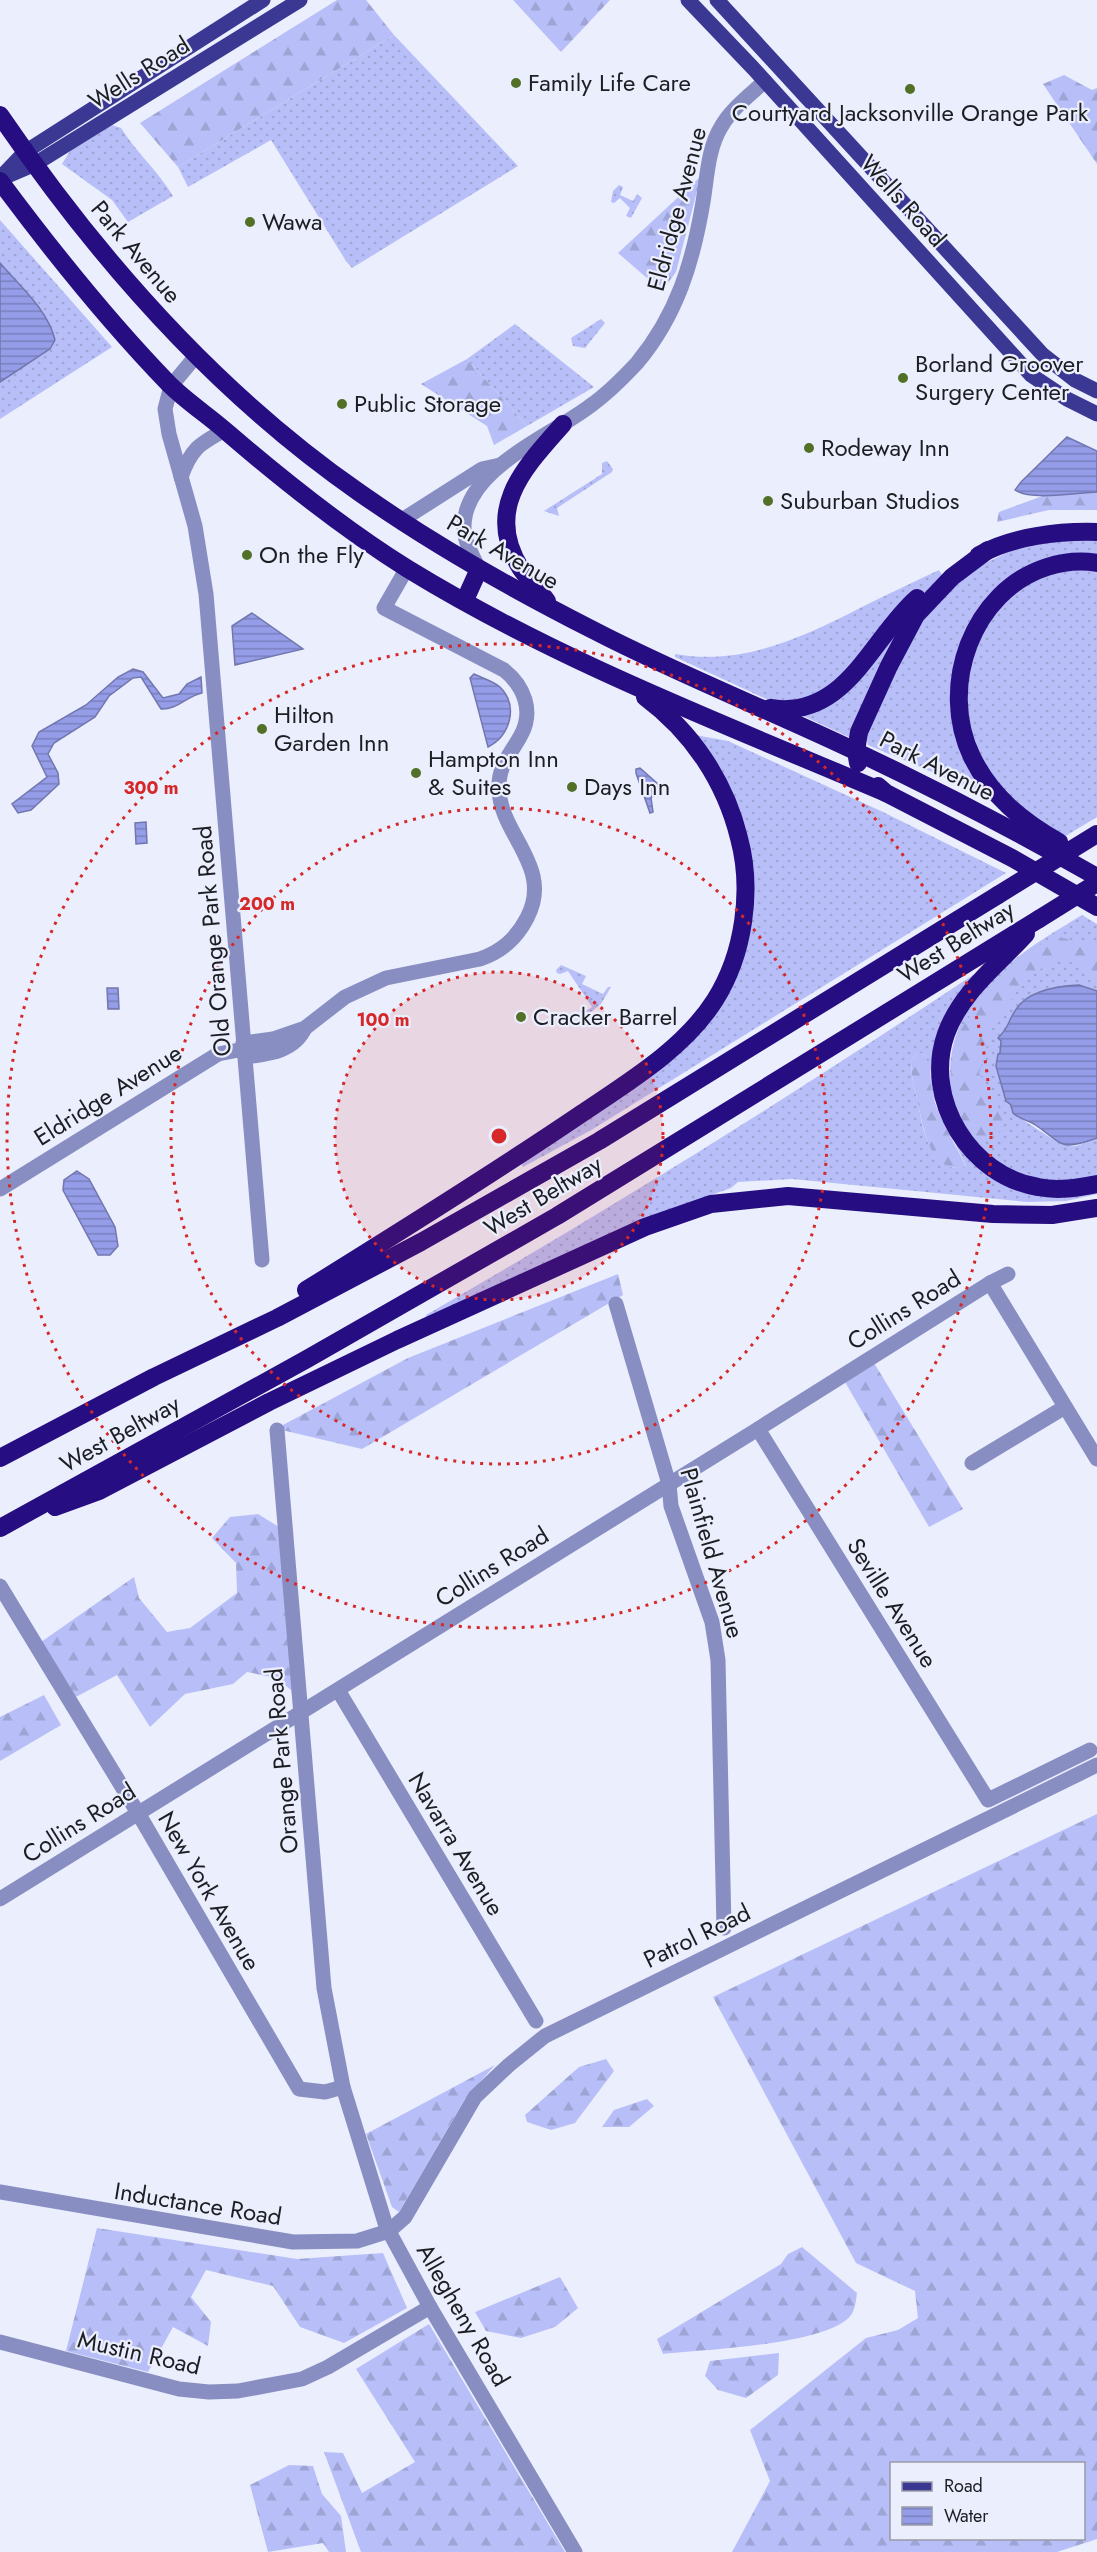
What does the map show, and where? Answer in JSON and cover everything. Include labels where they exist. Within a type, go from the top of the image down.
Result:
[{"type":"highway","name":"Park Avenue","points":[[0,115],[30,158],[145,303],[196,356],[242,398],[317,462],[359,493],[479,569],[596,632],[856,751],[1040,845],[1097,877]]},
{"type":"highway","name":"Park Avenue","points":[[0,180],[76,278],[171,386],[321,508],[407,568],[516,629],[621,679],[885,793]]},
{"type":"highway","points":[[552,608],[521,568],[512,549],[507,528],[507,507],[513,487],[526,465],[563,424]]},
{"type":"highway","points":[[756,705],[787,710],[805,706],[839,689],[913,602],[947,572],[988,550],[1033,537],[1097,532]]},
{"type":"highway","points":[[988,550],[952,577],[916,615],[889,666],[859,732],[856,751],[859,764],[865,774],[885,793],[1012,858],[1097,907]]},
{"type":"highway","points":[[1097,563],[1074,562],[1041,569],[1012,584],[999,595],[986,611],[970,641],[961,674],[959,694],[963,732],[971,755],[997,797],[1036,828],[1097,864]]},
{"type":"highway","points":[[465,600],[479,569]]},
{"type":"highway","points":[[218,1346],[508,1163],[608,1096],[684,1038],[715,1000],[731,967],[742,929],[744,863],[735,819],[707,763],[683,730],[660,708],[621,679]]},
{"type":"highway","name":"West Beltway","points":[[0,1458],[277,1318],[421,1242],[599,1141],[1097,834]]},
{"type":"highway","name":"West Beltway","points":[[4,1526],[307,1359],[557,1216],[1097,883]]},
{"type":"highway","points":[[1039,919],[975,987],[955,1015],[943,1046],[940,1064],[944,1098],[960,1136],[973,1152],[1005,1176],[1036,1187],[1052,1189],[1066,1190],[1097,1184]]},
{"type":"highway","points":[[4,1526],[99,1491],[259,1408],[398,1340],[645,1227],[711,1204],[788,1196],[993,1215],[1052,1215],[1097,1208]]},
{"type":"main road","name":"Wells Road","points":[[30,158],[300,0]]},
{"type":"main road","name":"Wells Road","points":[[688,0],[765,81],[1031,375],[1066,399],[1097,414]]},
{"type":"main road","name":"Wells Road","points":[[717,0],[1043,355],[1075,380],[1097,391]]},
{"type":"main road","name":"Wells Road","points":[[0,180],[258,2]]},
{"type":"street","points":[[258,2],[262,23]]},
{"type":"street","name":"Eldridge Avenue","points":[[479,569],[465,540],[464,525],[467,509],[478,488],[500,465],[591,406],[625,375],[654,342],[681,290],[692,256],[712,149],[720,127],[729,115],[765,81]]},
{"type":"street","points":[[171,386],[196,356]]},
{"type":"street","name":"Old Orange Park Road","points":[[171,386],[165,409],[169,434],[195,526],[206,594],[262,1260]]},
{"type":"street","points":[[181,477],[189,456],[197,447],[225,430]]},
{"type":"street","name":"Eldridge Avenue","points":[[402,520],[482,469],[500,465]]},
{"type":"street","name":"Eldridge Avenue","points":[[0,1189],[218,1054],[244,1050],[305,1028],[345,997],[386,978],[480,959],[494,954],[516,936],[533,906],[534,890],[530,863],[504,810],[499,790],[505,759],[525,726],[524,694],[519,684],[504,670],[384,608],[407,568]]},
{"type":"street","name":"Collins Road","points":[[0,1899],[990,1283],[1008,1274]]},
{"type":"street","points":[[990,1283],[1097,1460]]},
{"type":"street","name":"Plainfield Avenue","points":[[616,1304],[669,1484],[671,1506],[712,1622],[718,1660],[724,1929]]},
{"type":"street","points":[[972,1463],[1065,1407]]},
{"type":"street","name":"Seville Avenue","points":[[758,1429],[988,1800],[1089,1750]]},
{"type":"street","name":"Orange Park Road","points":[[277,1430],[324,1988],[343,2087]]},
{"type":"street","name":"New York Avenue","points":[[0,1586],[138,1813],[299,2089],[325,2092],[343,2087]]},
{"type":"street","name":"Navarra Avenue","points":[[338,1690],[536,2022]]},
{"type":"street","name":"Patrol Road","points":[[389,2231],[405,2217],[475,2097],[545,2036],[1097,1766]]},
{"type":"street","name":"Allegheny Road","points":[[343,2087],[389,2231],[430,2307],[575,2552]]},
{"type":"street","name":"Inductance Road","points":[[0,2192],[293,2242],[357,2241],[389,2231]]},
{"type":"street","name":"Mustin Road","points":[[0,2342],[178,2388],[209,2392],[238,2391],[302,2379],[328,2367],[430,2307]]},
{"type":"green space","points":[[337,0],[366,0],[394,35],[178,167],[140,123]]},
{"type":"green space","points":[[513,0],[610,0],[561,52]]},
{"type":"green space","points":[[394,35],[518,166],[352,268],[271,140],[188,187],[178,167]]},
{"type":"green space","points":[[1064,75],[1092,90],[1097,88],[1097,164],[1043,84]]},
{"type":"green space","points":[[112,125],[121,128],[173,196],[128,222],[112,200],[62,164],[70,151]]},
{"type":"green space","points":[[701,176],[676,272],[662,291],[618,253]]},
{"type":"green space","points":[[619,185],[623,187],[620,195],[633,201],[637,194],[642,198],[631,218],[626,216],[630,208],[620,198],[614,203],[611,202],[613,191]]},
{"type":"green space","points":[[0,220],[112,347],[0,419],[0,382],[50,350],[43,313],[0,263]]},
{"type":"green space","points":[[601,319],[605,323],[585,348],[573,346],[571,338]]},
{"type":"green space","points":[[515,324],[594,387],[527,426],[467,359]]},
{"type":"green space","points":[[467,359],[527,426],[494,445],[487,426],[421,384]]},
{"type":"green space","points":[[607,461],[613,469],[612,472],[557,508],[559,516],[544,511],[602,474],[602,463]]},
{"type":"green space","points":[[1067,487],[1097,491],[1097,510],[1049,510],[997,522],[999,512]]},
{"type":"green space","points":[[1097,536],[1097,558],[1004,585],[956,678],[989,796],[868,745],[866,735],[910,637],[941,595],[977,567],[1019,547]]},
{"type":"green space","points":[[1097,569],[1097,817],[1064,837],[1028,817],[984,772],[966,713],[970,661],[989,618],[1023,585],[1062,571]]},
{"type":"green space","points":[[939,570],[944,578],[851,738],[675,657],[675,654],[700,657],[724,656],[771,647],[816,630]]},
{"type":"green space","points":[[695,735],[728,741],[883,812],[1006,873],[593,1129],[523,1167],[520,1161],[714,1011],[749,879]]},
{"type":"green space","points":[[1082,915],[1097,924],[1097,991],[1079,985],[1010,1025],[998,1038],[1001,1041],[996,1066],[1006,1101],[1011,1105],[1016,1116],[1054,1140],[1069,1146],[1097,1138],[1097,1178],[1060,1184],[1009,1171],[975,1141],[963,1124],[956,1107],[951,1088],[950,1068],[952,1049],[958,1030],[967,1011],[990,981],[1018,956]]},
{"type":"green space","points":[[1054,936],[1097,946],[1097,979],[1060,955],[1023,982],[992,1029],[979,1073],[1006,1121],[998,1134],[983,1143],[962,1119],[950,1082],[955,1039],[980,1000],[1015,961]]},
{"type":"green space","points":[[561,965],[586,976],[582,984],[603,994],[608,987],[611,987],[601,1004],[586,1016],[583,1013],[592,1007],[568,971],[557,973],[556,970]]},
{"type":"green space","points":[[973,975],[976,980],[953,1009],[944,1111],[1001,1179],[1097,1189],[1097,1194],[1066,1201],[1027,1202],[792,1179],[738,1182],[731,1188],[671,1209],[427,1318],[426,1315],[634,1192]],"holes":[[[917,1053],[922,1053],[932,1062],[930,1084],[933,1096],[966,1166],[955,1168],[947,1164],[934,1152],[926,1137],[911,1065]]]},
{"type":"green space","points":[[917,1053],[922,1053],[932,1062],[930,1076],[935,1103],[966,1167],[953,1167],[943,1163],[929,1143],[912,1074],[911,1061]]},
{"type":"green space","points":[[618,1274],[623,1295],[362,1449],[282,1430],[283,1425],[408,1358]]},
{"type":"green space","points":[[874,1363],[963,1509],[929,1527],[845,1382]]},
{"type":"green space","points":[[258,1514],[279,1527],[292,1691],[277,1678],[247,1672],[233,1684],[185,1694],[150,1727],[117,1675],[74,1698],[41,1642],[134,1577],[139,1598],[167,1632],[190,1628],[237,1593],[236,1563],[212,1538],[230,1517]]},
{"type":"green space","points":[[44,1695],[61,1725],[0,1761],[0,1717]]},
{"type":"green space","points":[[1097,1814],[1097,2539],[1057,2552],[732,2552],[770,2481],[750,2430],[866,2338],[898,2330],[918,2318],[915,2291],[856,2263],[713,1997]]},
{"type":"green space","points":[[606,2059],[614,2071],[575,2123],[551,2130],[527,2122],[525,2115],[579,2067]]},
{"type":"green space","points":[[495,2065],[465,2099],[399,2212],[392,2207],[366,2134]]},
{"type":"green space","points":[[647,2099],[654,2106],[629,2127],[602,2127],[614,2110]]},
{"type":"green space","points":[[97,2228],[297,2259],[383,2253],[407,2308],[344,2343],[300,2327],[273,2286],[206,2270],[191,2297],[211,2322],[208,2346],[173,2327],[148,2372],[66,2351]]},
{"type":"green space","points":[[802,2247],[857,2293],[851,2315],[838,2325],[818,2333],[792,2339],[733,2348],[663,2354],[657,2339],[781,2264],[788,2254]]},
{"type":"green space","points":[[560,2277],[578,2308],[555,2327],[521,2338],[486,2331],[475,2312]]},
{"type":"green space","points":[[429,2324],[565,2552],[361,2552],[324,2452],[343,2453],[362,2493],[415,2462],[356,2369]]},
{"type":"green space","points":[[779,2353],[778,2375],[746,2398],[718,2390],[705,2376],[710,2361]]},
{"type":"green space","points":[[289,2465],[313,2466],[322,2494],[341,2516],[346,2552],[329,2552],[323,2543],[268,2552],[250,2485]]},
{"type":"water","points":[[0,263],[40,309],[55,340],[50,349],[0,382]]},
{"type":"water","points":[[1067,437],[1097,451],[1097,492],[1042,496],[1015,490],[1021,482]]},
{"type":"water","points":[[252,613],[303,649],[235,665],[232,626]]},
{"type":"water","points":[[133,669],[143,672],[163,698],[179,694],[187,684],[201,677],[202,693],[167,709],[161,709],[141,677],[133,678],[109,696],[95,717],[54,743],[48,754],[58,773],[59,784],[31,810],[18,813],[12,804],[47,777],[32,746],[39,732],[86,705],[118,677]]},
{"type":"water","points":[[474,674],[500,687],[509,703],[509,720],[506,728],[502,736],[488,747],[470,678]]},
{"type":"water","points":[[640,768],[659,785],[651,798],[653,812],[650,813],[636,773],[636,769]]},
{"type":"water","points":[[146,822],[147,843],[136,844],[135,823]]},
{"type":"water","points":[[1079,985],[1097,991],[1097,1138],[1068,1145],[1062,1144],[1034,1124],[1013,1113],[1011,1105],[1006,1101],[996,1066],[1001,1041],[998,1038],[1020,1004],[1044,990]]},
{"type":"water","points":[[107,988],[118,988],[119,1009],[108,1009]]},
{"type":"water","points":[[77,1171],[89,1179],[115,1227],[118,1246],[110,1255],[98,1255],[63,1190],[64,1180]]},
{"type":"place","name":"Family Life Care","points":[[516,83]]},
{"type":"place","name":"Courtyard Jacksonville Orange Park","points":[[910,89]]},
{"type":"place","name":"Wawa","points":[[250,222]]},
{"type":"place","name":"Borland Groover Surgery Center","points":[[903,378]]},
{"type":"place","name":"Public Storage","points":[[342,404]]},
{"type":"place","name":"Rodeway Inn","points":[[809,448]]},
{"type":"place","name":"Suburban Studios","points":[[768,501]]},
{"type":"place","name":"On the Fly","points":[[247,555]]},
{"type":"place","name":"Hilton Garden Inn","points":[[262,729]]},
{"type":"place","name":"Hampton Inn & Suites","points":[[416,773]]},
{"type":"place","name":"Days Inn","points":[[572,787]]},
{"type":"place","name":"Cracker Barrel","points":[[521,1017]]}]
